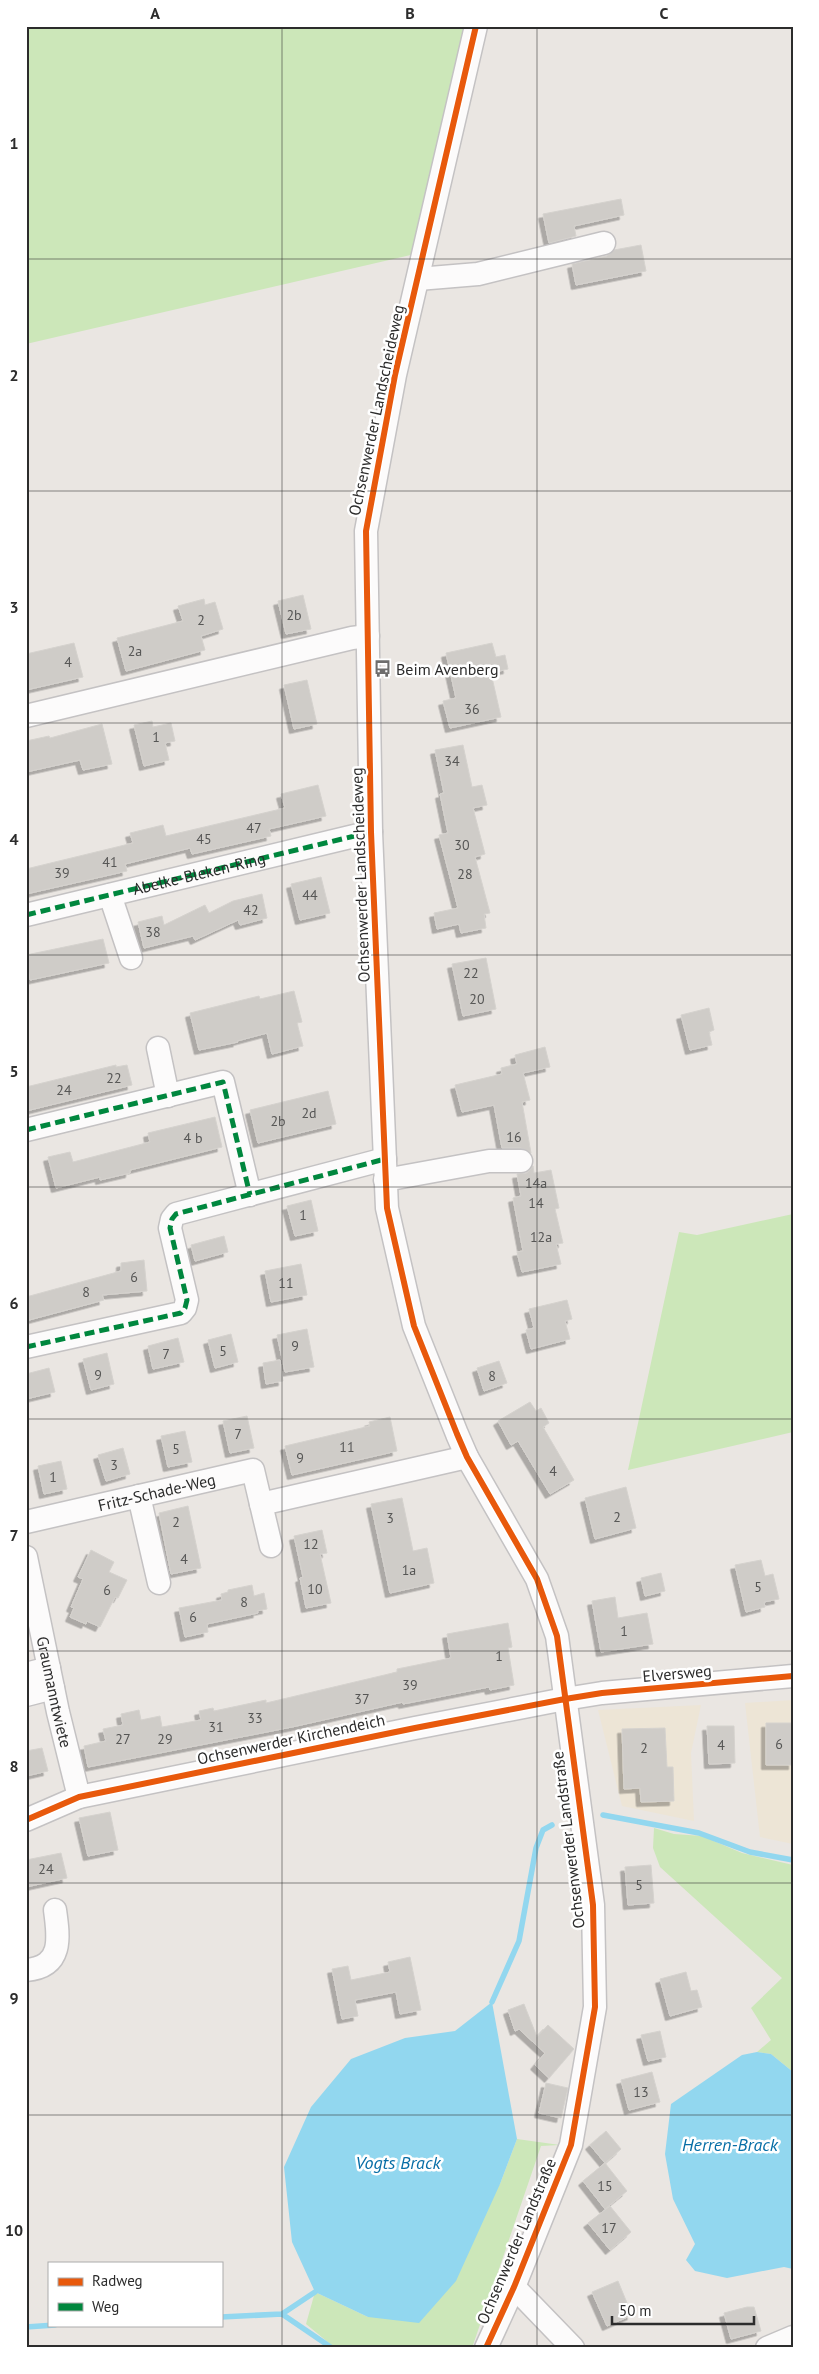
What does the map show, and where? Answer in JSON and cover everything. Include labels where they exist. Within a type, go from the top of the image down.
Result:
[{"type":"street","name":"Ochsenwerder Landscheideweg","points":[[476,26],[395,375],[366,531],[371,832],[387,1208],[414,1326],[467,1457],[536,1578],[557,1636],[565,1699]]},
{"type":"street","points":[[418,279],[478,274],[604,243]]},
{"type":"street","points":[[26,716],[352,638],[368,636]]},
{"type":"street","name":"Abelke-Bleken-Ring","points":[[26,915],[371,832]]},
{"type":"street","points":[[110,894],[131,958]]},
{"type":"street","points":[[158,1048],[168,1096]]},
{"type":"street","points":[[26,1130],[223,1082],[250,1195]]},
{"type":"street","points":[[26,1347],[181,1313],[185,1308],[186,1300],[170,1228],[174,1216],[250,1195],[385,1170],[489,1161],[521,1161]]},
{"type":"street","points":[[261,1504],[467,1457]]},
{"type":"street","name":"Fritz-Schade-Weg","points":[[26,1522],[253,1470],[271,1546]]},
{"type":"street","points":[[138,1496],[159,1583]]},
{"type":"street","name":"Graumanntwiete","points":[[26,1557],[51,1678],[79,1797]]},
{"type":"street","points":[[26,1674],[51,1678]]},
{"type":"street","name":"Elversweg","points":[[565,1699],[602,1693],[793,1676]]},
{"type":"street","points":[[26,1695],[51,1678]]},
{"type":"street","name":"Ochsenwerder Kirchendeich","points":[[26,1820],[79,1797],[565,1699]]},
{"type":"street","name":"Ochsenwerder Landstraße","points":[[486,2348],[514,2287],[571,2146],[595,2007],[593,1905],[565,1699]]},
{"type":"street","points":[[26,1970],[36,1969],[45,1964],[58,1948],[59,1938],[55,1910]]},
{"type":"street","points":[[514,2287],[573,2348]]},
{"type":"street","points":[[767,2348],[793,2337]]},
{"type":"shaded area","points":[[793,1700],[793,1844],[760,1837],[745,1703]]},
{"type":"shaded area","points":[[701,1705],[691,1753],[694,1821],[622,1806],[598,1710]]},
{"type":"green space","points":[[26,26],[466,26],[415,254],[26,344]]},
{"type":"green space","points":[[793,1214],[793,1432],[628,1470],[679,1232],[697,1235]]},
{"type":"green space","points":[[654,1828],[674,1834],[702,1836],[742,1853],[793,1865],[793,2072],[771,2054],[757,2052],[771,2040],[751,2008],[782,1978],[660,1867],[653,1848]]},
{"type":"green space","points":[[517,2139],[560,2145],[541,2146],[472,2348],[335,2348],[306,2324],[315,2292],[368,2317],[500,2184]]},
{"type":"water","name":"Vogts Brack","points":[[492,2002],[517,2139],[500,2184],[456,2281],[419,2323],[368,2317],[315,2292],[292,2242],[284,2167],[311,2107],[351,2059],[405,2038],[455,2031]]},
{"type":"water","name":"Herren-Brack","points":[[757,2052],[771,2054],[793,2072],[793,2269],[784,2267],[727,2278],[695,2271],[686,2260],[695,2244],[673,2199],[665,2154],[671,2104],[742,2055]]},
{"type":"building","points":[[621,199],[624,215],[574,226],[576,236],[549,243],[543,214]]},
{"type":"building","points":[[641,245],[646,271],[576,285],[572,264],[607,256],[614,250]]},
{"type":"building","points":[[303,595],[311,629],[286,634],[278,601]]},
{"type":"building","points":[[204,599],[205,605],[215,602],[223,629],[201,636],[205,650],[126,671],[117,638],[183,621],[178,606]]},
{"type":"building","points":[[74,643],[83,677],[26,690],[26,654]]},
{"type":"building","points":[[492,643],[496,657],[505,655],[508,669],[491,673],[501,717],[450,728],[443,701],[456,698],[446,653]]},
{"type":"building","points":[[307,680],[317,724],[294,729],[284,685]]},
{"type":"building","points":[[152,721],[153,727],[171,723],[175,741],[165,743],[169,760],[144,766],[134,725]]},
{"type":"building","points":[[102,724],[112,764],[83,770],[80,760],[26,772],[26,741],[49,736],[50,738]]},
{"type":"building","points":[[463,745],[472,787],[482,785],[487,805],[473,808],[485,854],[475,857],[490,913],[484,914],[486,928],[461,933],[459,924],[437,929],[434,913],[458,908],[439,835],[448,833],[440,794],[444,793],[435,750]]},
{"type":"building","points":[[318,785],[326,816],[269,829],[271,836],[192,854],[190,848],[125,864],[127,871],[26,894],[26,869],[133,843],[130,833],[163,825],[166,836],[285,808],[281,794]]},
{"type":"building","points":[[321,877],[330,913],[300,920],[291,884]]},
{"type":"building","points":[[262,894],[267,918],[240,925],[238,920],[195,940],[193,936],[144,948],[138,922],[162,916],[164,925],[205,905],[209,913],[233,901]]},
{"type":"building","points":[[103,939],[109,963],[30,980],[26,955]]},
{"type":"building","points":[[486,958],[496,1009],[463,1016],[452,964]]},
{"type":"building","points":[[294,991],[302,1022],[297,1023],[303,1046],[272,1054],[267,1033],[238,1042],[199,1050],[190,1013],[259,996],[260,999]]},
{"type":"building","points":[[709,1008],[714,1030],[709,1032],[712,1045],[690,1050],[681,1015]]},
{"type":"building","points":[[545,1047],[550,1067],[523,1073],[530,1100],[522,1102],[531,1153],[521,1148],[502,1148],[494,1105],[462,1112],[455,1085],[502,1074],[501,1068],[517,1064],[515,1055]]},
{"type":"building","points":[[116,1065],[116,1067],[127,1065],[132,1085],[26,1111],[26,1087]]},
{"type":"building","points":[[328,1091],[336,1124],[258,1143],[250,1110]]},
{"type":"building","points":[[215,1117],[222,1147],[130,1170],[130,1173],[100,1180],[100,1177],[56,1188],[48,1157],[70,1152],[73,1162],[150,1142],[148,1133]]},
{"type":"building","points":[[533,1166],[534,1173],[551,1170],[559,1208],[555,1209],[563,1243],[556,1244],[561,1264],[522,1272],[517,1252],[523,1251],[513,1198],[521,1196],[517,1174],[527,1173]]},
{"type":"building","points":[[311,1200],[318,1231],[295,1236],[287,1206]]},
{"type":"building","points":[[224,1236],[228,1252],[195,1261],[191,1245]]},
{"type":"building","points":[[144,1260],[147,1291],[102,1295],[104,1300],[29,1320],[26,1297],[121,1271],[121,1263]]},
{"type":"building","points":[[301,1264],[307,1295],[271,1302],[265,1271]]},
{"type":"building","points":[[567,1300],[572,1319],[565,1321],[570,1339],[531,1349],[526,1330],[534,1328],[529,1309]]},
{"type":"building","points":[[307,1329],[314,1367],[285,1372],[277,1335]]},
{"type":"building","points":[[231,1334],[238,1362],[215,1368],[208,1340]]},
{"type":"building","points":[[178,1338],[184,1362],[153,1369],[148,1346]]},
{"type":"building","points":[[107,1353],[114,1384],[91,1390],[83,1359]]},
{"type":"building","points":[[280,1360],[283,1381],[266,1384],[263,1363]]},
{"type":"building","points":[[499,1361],[507,1383],[484,1391],[477,1368]]},
{"type":"building","points":[[49,1368],[55,1392],[26,1399],[26,1374]]},
{"type":"building","points":[[530,1402],[536,1411],[541,1408],[549,1423],[543,1427],[574,1480],[550,1494],[518,1441],[511,1445],[498,1421]]},
{"type":"building","points":[[247,1416],[254,1448],[230,1453],[223,1421]]},
{"type":"building","points":[[390,1417],[397,1451],[292,1475],[285,1446],[370,1426],[369,1422]]},
{"type":"building","points":[[185,1431],[192,1462],[168,1467],[161,1436]]},
{"type":"building","points":[[123,1448],[130,1474],[106,1481],[98,1455]]},
{"type":"building","points":[[61,1461],[67,1489],[44,1494],[38,1466]]},
{"type":"building","points":[[626,1487],[636,1528],[595,1539],[585,1498]]},
{"type":"building","points":[[402,1498],[413,1551],[427,1548],[434,1583],[390,1593],[371,1504]]},
{"type":"building","points":[[188,1506],[201,1568],[171,1574],[159,1513]]},
{"type":"building","points":[[322,1530],[327,1553],[320,1554],[331,1603],[306,1608],[300,1578],[303,1577],[294,1536]]},
{"type":"building","points":[[91,1550],[114,1562],[109,1572],[127,1580],[118,1598],[115,1597],[100,1627],[87,1621],[86,1624],[70,1617],[74,1608],[71,1607],[83,1579],[78,1577]]},
{"type":"building","points":[[761,1560],[765,1576],[773,1574],[779,1599],[764,1602],[765,1607],[746,1612],[735,1565]]},
{"type":"building","points":[[661,1573],[665,1591],[645,1596],[641,1578]]},
{"type":"building","points":[[252,1585],[254,1596],[264,1593],[267,1609],[257,1611],[258,1613],[207,1624],[208,1632],[185,1637],[179,1608],[222,1600],[221,1594],[228,1592],[228,1590]]},
{"type":"building","points":[[615,1597],[618,1618],[647,1613],[653,1644],[601,1652],[592,1601]]},
{"type":"building","points":[[508,1623],[512,1647],[508,1648],[514,1685],[490,1690],[489,1687],[403,1704],[403,1702],[292,1727],[88,1767],[84,1746],[106,1741],[103,1729],[123,1725],[121,1714],[139,1710],[141,1720],[160,1716],[162,1727],[201,1720],[199,1711],[213,1708],[214,1711],[266,1700],[266,1703],[397,1672],[397,1669],[451,1658],[447,1634]]},
{"type":"building","points":[[766,1723],[793,1723],[793,1765],[766,1765]]},
{"type":"building","points":[[707,1726],[734,1726],[735,1763],[709,1764]]},
{"type":"building","points":[[665,1728],[667,1767],[673,1767],[674,1801],[641,1802],[640,1788],[624,1789],[622,1729]]},
{"type":"building","points":[[42,1748],[48,1771],[26,1776],[26,1751]]},
{"type":"building","points":[[110,1812],[118,1850],[88,1856],[79,1818]]},
{"type":"building","points":[[61,1853],[67,1878],[26,1887],[26,1860]]},
{"type":"building","points":[[651,1865],[654,1903],[628,1905],[625,1867]]},
{"type":"building","points":[[410,1957],[421,2010],[400,2014],[396,1992],[355,2000],[358,2016],[342,2019],[332,1969],[348,1966],[351,1980],[390,1972],[388,1962]]},
{"type":"building","points":[[686,1972],[691,1991],[697,1990],[702,2007],[670,2016],[660,1979]]},
{"type":"building","points":[[524,2004],[537,2037],[548,2025],[574,2049],[549,2078],[535,2065],[545,2053],[519,2029],[515,2031],[508,2010]]},
{"type":"building","points":[[660,2031],[666,2057],[648,2061],[641,2035]]},
{"type":"building","points":[[652,2072],[660,2102],[629,2110],[621,2080]]},
{"type":"building","points":[[546,2083],[568,2088],[561,2118],[539,2113]]},
{"type":"building","points":[[606,2131],[621,2149],[605,2163],[590,2145]]},
{"type":"building","points":[[605,2163],[627,2191],[605,2209],[583,2181]]},
{"type":"building","points":[[610,2206],[631,2232],[610,2250],[588,2223]]},
{"type":"building","points":[[618,2281],[632,2315],[607,2326],[592,2292]]},
{"type":"building","points":[[754,2307],[761,2331],[731,2339],[724,2313]]},
{"type":"waterway","points":[[603,1815],[699,1833],[750,1852],[793,1860]]},
{"type":"waterway","points":[[492,2002],[519,1941],[536,1848],[543,1830],[552,1825]]},
{"type":"waterway","points":[[315,2292],[282,2314],[332,2348]]},
{"type":"waterway","points":[[222,2317],[282,2314]]},
{"type":"waterway","points":[[26,2327],[48,2325]]},
{"type":"marked path","points":[[26,915],[371,832]]},
{"type":"marked path","points":[[26,1130],[223,1082],[250,1195]]},
{"type":"marked path","points":[[26,1347],[181,1313],[185,1308],[187,1300],[170,1228],[172,1219],[176,1214],[385,1159]]},
{"type":"cycle path","points":[[476,26],[395,375],[366,531],[371,832],[387,1208],[414,1326],[467,1457],[537,1579],[557,1636],[593,1905],[595,2007],[571,2145],[514,2287],[486,2348]]},
{"type":"cycle path","points":[[26,1820],[79,1797],[565,1699],[602,1693],[793,1676]]},
{"type":"place","name":"Beim Avenberg","points":[[382,669]]}]
